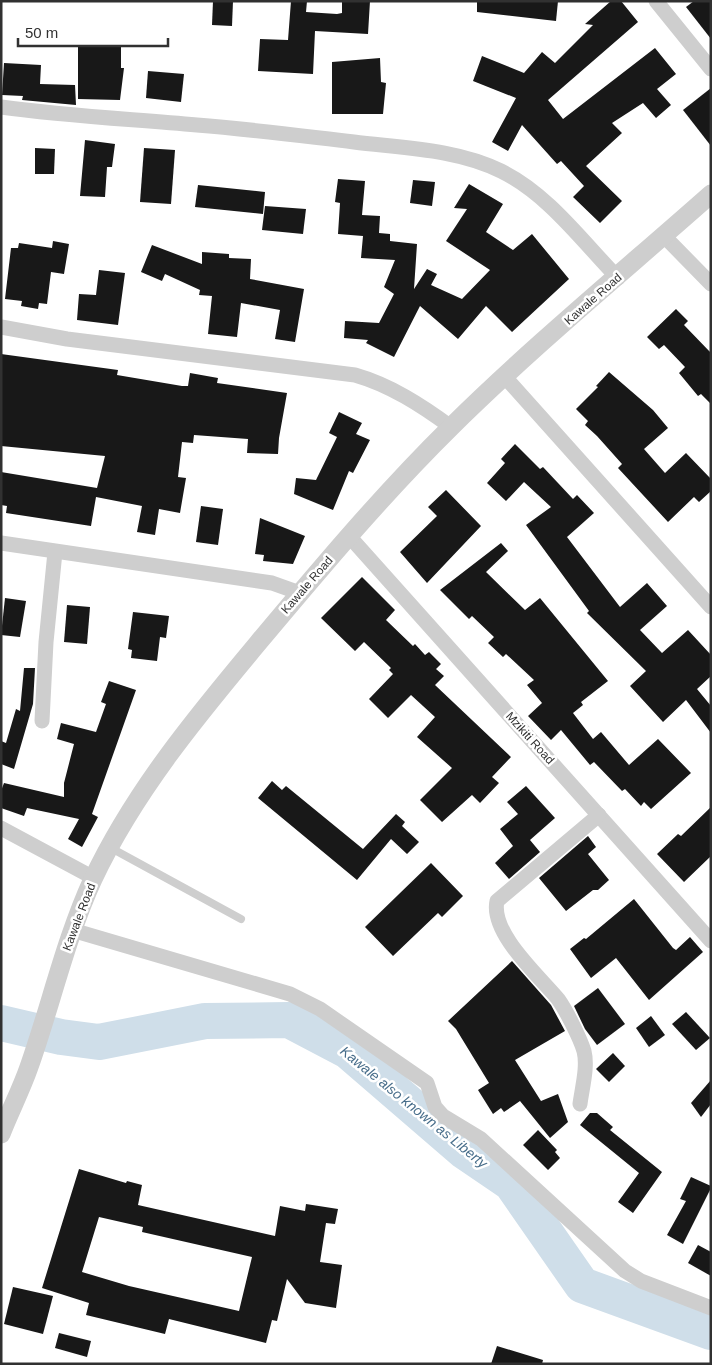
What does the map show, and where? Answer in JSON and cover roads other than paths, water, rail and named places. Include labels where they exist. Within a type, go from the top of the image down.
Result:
[{"type":"street","points":[[656,1],[711,69]]},
{"type":"street","points":[[1,107],[59,115],[197,125],[328,139],[447,154],[479,162],[502,172],[548,205],[618,278]]},
{"type":"street","name":"Kawale Road","points":[[1,1134],[30,1066],[72,930],[94,878],[128,815],[220,688],[349,536],[451,426],[711,194]]},
{"type":"street","points":[[664,236],[711,284]]},
{"type":"street","points":[[1,327],[67,338],[355,375],[393,390],[451,426]]},
{"type":"street","points":[[504,377],[711,607]]},
{"type":"street","name":"Mzikiti Road","points":[[349,536],[711,941]]},
{"type":"street","points":[[1,543],[272,583],[300,592]]},
{"type":"street","points":[[42,721],[46,642],[55,552]]},
{"type":"street","points":[[580,1104],[585,1058],[583,1049],[560,1001],[510,944],[495,910],[497,901],[599,815]]},
{"type":"street","points":[[1,828],[94,878]]},
{"type":"street","points":[[72,930],[290,994],[320,1009],[427,1083],[435,1107],[443,1116],[481,1139],[625,1271],[641,1281],[711,1308]]},
{"type":"lane","points":[[111,848],[242,919]]},
{"type":"waterway","name":"Kawale also known as Liberty","points":[[1,1023],[61,1037],[99,1042],[205,1021],[289,1020],[348,1051],[464,1151],[511,1183],[582,1285],[711,1332]]}]
